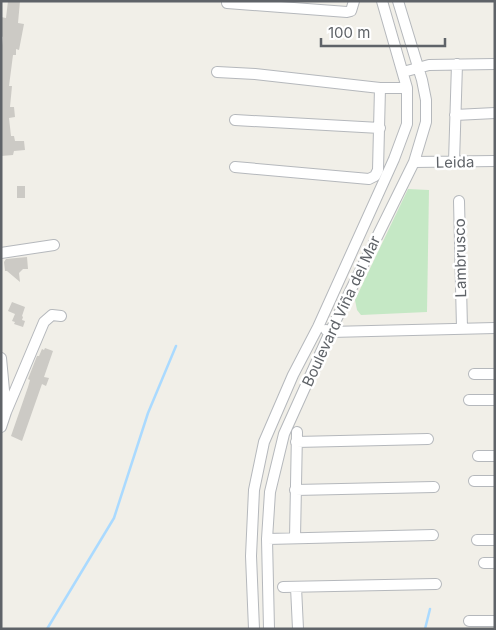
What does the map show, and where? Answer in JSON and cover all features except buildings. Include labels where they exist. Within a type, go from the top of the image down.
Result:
[{"type":"street","points":[[227,3],[347,12],[351,11],[354,1]]},
{"type":"street","name":"Boulevard Viña del Mar","points":[[254,629],[251,556],[254,490],[264,442],[293,375],[318,327],[407,124],[407,88],[382,1]]},
{"type":"street","name":"Boulevard Viña del Mar","points":[[269,629],[268,539],[270,492],[284,434],[330,332],[414,162],[426,122],[426,100],[398,1]]},
{"type":"street","points":[[454,162],[457,64]]},
{"type":"street","points":[[403,72],[429,65],[495,64]]},
{"type":"street","points":[[217,72],[255,74],[380,88],[407,88]]},
{"type":"street","points":[[235,167],[368,179],[375,176],[378,170],[380,88]]},
{"type":"street","points":[[455,115],[495,113]]},
{"type":"street","points":[[235,120],[380,128]]},
{"type":"street","name":"Leida","points":[[414,162],[495,161]]},
{"type":"street","name":"Lambrusco","points":[[459,201],[462,328]]},
{"type":"street","points":[[1,252],[54,245]]},
{"type":"street","points":[[1,428],[44,322],[52,315],[61,316]]},
{"type":"street","points":[[318,327],[330,332],[495,328]]},
{"type":"street","points":[[1,358],[6,412]]},
{"type":"street","points":[[474,374],[495,374]]},
{"type":"street","points":[[469,400],[495,400]]},
{"type":"street","points":[[296,538],[297,437],[428,439]]},
{"type":"street","points":[[478,456],[495,456]]},
{"type":"street","points":[[474,481],[495,481]]},
{"type":"street","points":[[295,490],[434,487]]},
{"type":"street","points":[[268,539],[434,535]]},
{"type":"street","points":[[477,540],[495,540]]},
{"type":"street","points":[[484,563],[495,563]]},
{"type":"street","points":[[283,587],[436,584]]},
{"type":"street","points":[[296,587],[298,629]]},
{"type":"street","points":[[470,621],[495,621]]},
{"type":"green space","points":[[408,189],[429,190],[427,312],[361,315],[357,310],[355,300]]},
{"type":"waterway","points":[[47,629],[114,518],[148,413],[176,346]]},
{"type":"waterway","points":[[425,629],[430,609]]}]
